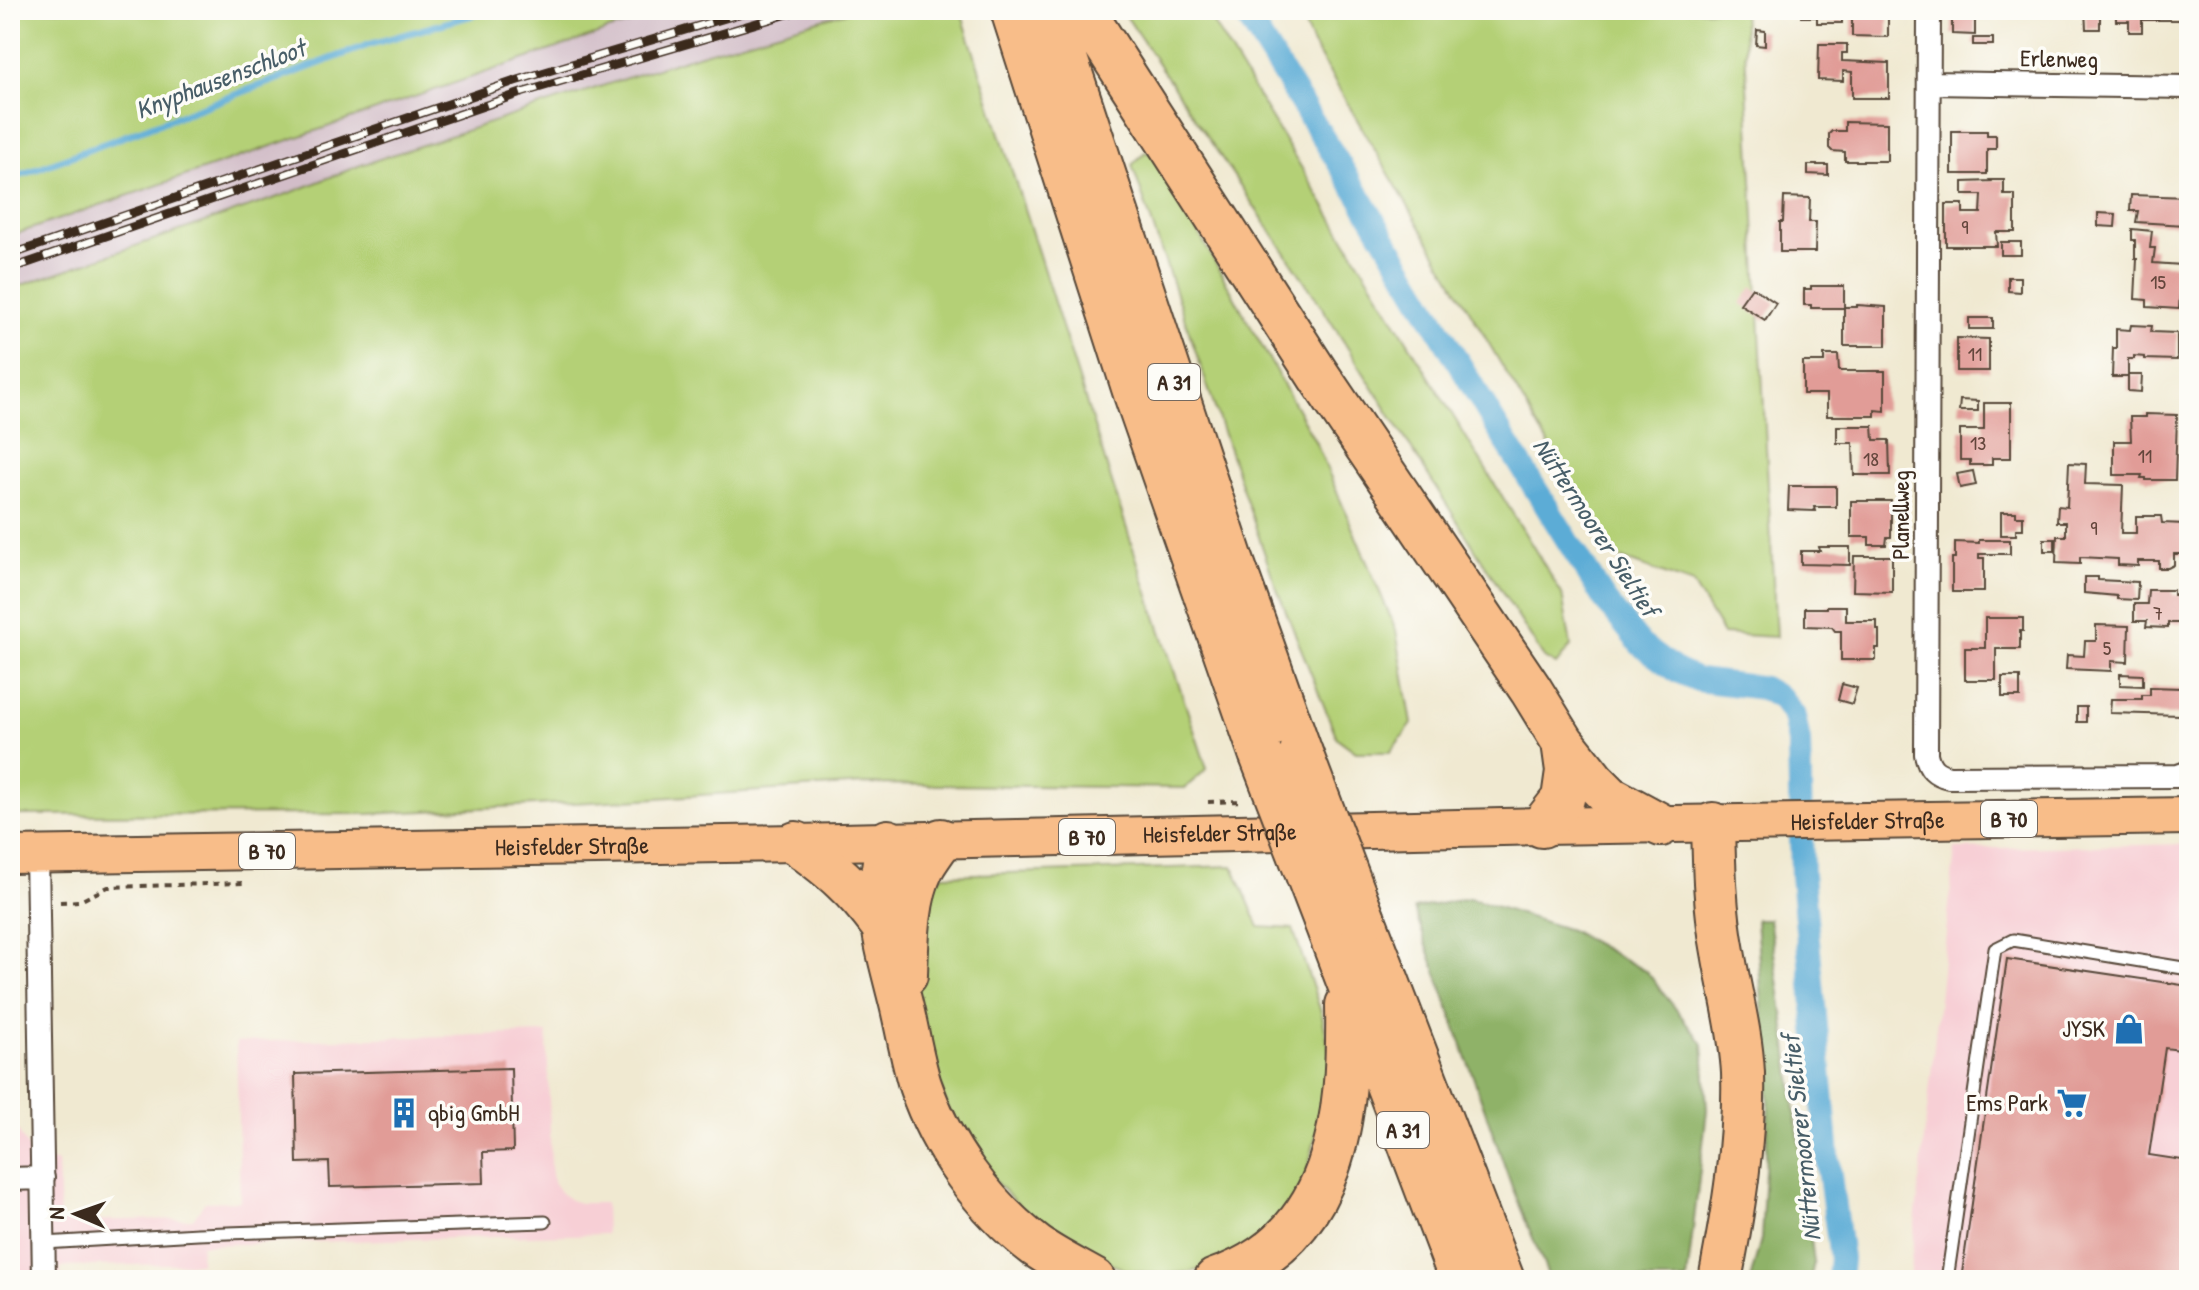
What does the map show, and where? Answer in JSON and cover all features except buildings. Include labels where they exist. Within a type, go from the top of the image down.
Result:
[{"type":"highway","name":"A 31","points":[[1012,10],[1135,394],[1260,753],[1344,920],[1503,1280]]},
{"type":"highway","name":"A 31","points":[[1050,10],[1232,560],[1301,753],[1344,920],[1347,980],[1461,1280]]},
{"type":"highway","points":[[1083,10],[1318,375],[1563,742],[1611,798],[1661,825]]},
{"type":"highway","points":[[1542,826],[1563,799],[1567,771],[1563,742]]},
{"type":"highway","points":[[1713,824],[1715,897],[1736,1012],[1743,1072],[1741,1139],[1733,1216],[1720,1280]]},
{"type":"highway","points":[[904,1016],[907,944],[914,897],[922,870],[941,840]]},
{"type":"highway","points":[[888,841],[881,869],[881,924],[920,1086],[941,1133],[982,1193],[1008,1222],[1038,1247],[1094,1280]]},
{"type":"highway","points":[[796,843],[835,871],[860,895],[881,924]]},
{"type":"highway","points":[[1215,1280],[1242,1269],[1280,1242],[1303,1217],[1320,1191],[1332,1159],[1340,1122],[1347,1051],[1347,980]]},
{"type":"main road","name":"Heisfelder Straße","points":[[23,855],[2189,816]]},
{"type":"street","name":"Planellweg","points":[[1929,10],[1928,764],[1934,772],[1949,777],[2184,774]]},
{"type":"street","name":"Erlenweg","points":[[1929,83],[2189,87]]},
{"type":"street","points":[[23,855],[43,1178],[44,1280]]},
{"type":"street","points":[[10,1179],[43,1178]]},
{"type":"lane","points":[[1947,1280],[1995,949],[2013,940],[2189,969]]},
{"type":"lane","points":[[44,1243],[198,1234],[545,1222]]},
{"type":"shaded area","points":[[679,10],[854,10],[700,54],[361,165],[290,193],[10,289],[10,236],[612,29]]},
{"type":"shaded area","points":[[2189,844],[2189,1280],[1909,1280],[1955,849]]},
{"type":"shaded area","points":[[10,989],[17,1046],[17,1129],[35,1161],[58,1162],[60,1221],[193,1219],[205,1202],[240,1201],[236,1042],[547,1033],[553,1182],[570,1200],[605,1203],[606,1234],[201,1245],[200,1263],[61,1267],[61,1280],[10,1280]]},
{"type":"green space","points":[[10,10],[679,10],[612,29],[10,236]]},
{"type":"green space","points":[[854,10],[961,12],[1207,769],[1185,788],[864,784],[369,814],[10,815],[10,289],[290,193],[361,165],[700,54]]},
{"type":"green space","points":[[1122,10],[1205,10],[1562,594],[1571,646],[1556,665],[1544,658],[1318,301]]},
{"type":"green space","points":[[1299,10],[1743,10],[1776,637],[1723,634],[1693,584],[1614,556],[1312,43]]},
{"type":"green space","points":[[1145,152],[1155,155],[1316,443],[1396,630],[1412,724],[1390,752],[1356,752],[1337,738],[1275,584],[1132,165]]},
{"type":"green space","points":[[1233,866],[1259,927],[1293,929],[1322,1015],[1333,1068],[1298,1207],[1226,1262],[1191,1272],[1159,1274],[1127,1270],[1058,1245],[959,1145],[915,1010],[932,884],[943,875]]},
{"type":"green space","points":[[1469,898],[1570,930],[1647,972],[1703,1044],[1707,1110],[1687,1280],[1550,1280],[1512,1187],[1414,909]]},
{"type":"green space","points":[[1756,919],[1769,919],[1814,1263],[1810,1280],[1750,1280],[1761,1239],[1769,1102]]},
{"type":"waterway","name":"Knyphausenschloot","points":[[10,179],[371,44],[491,10]]},
{"type":"waterway","name":"Nüttermoorer Sieltief","points":[[1243,10],[1604,599],[1641,645],[1677,671],[1698,680],[1763,688],[1782,699],[1794,716],[1799,742],[1802,875],[1829,1168],[1841,1259],[1839,1280]]},
{"type":"railway","points":[[10,255],[515,81],[752,10]]},
{"type":"railway","points":[[10,269],[521,93],[801,10]]},
{"type":"place","name":"JYSK","points":[[2129,1029]]},
{"type":"place","name":"Ems Park","points":[[2072,1103]]},
{"type":"place","name":"qbig GmbH","points":[[404,1113]]}]
